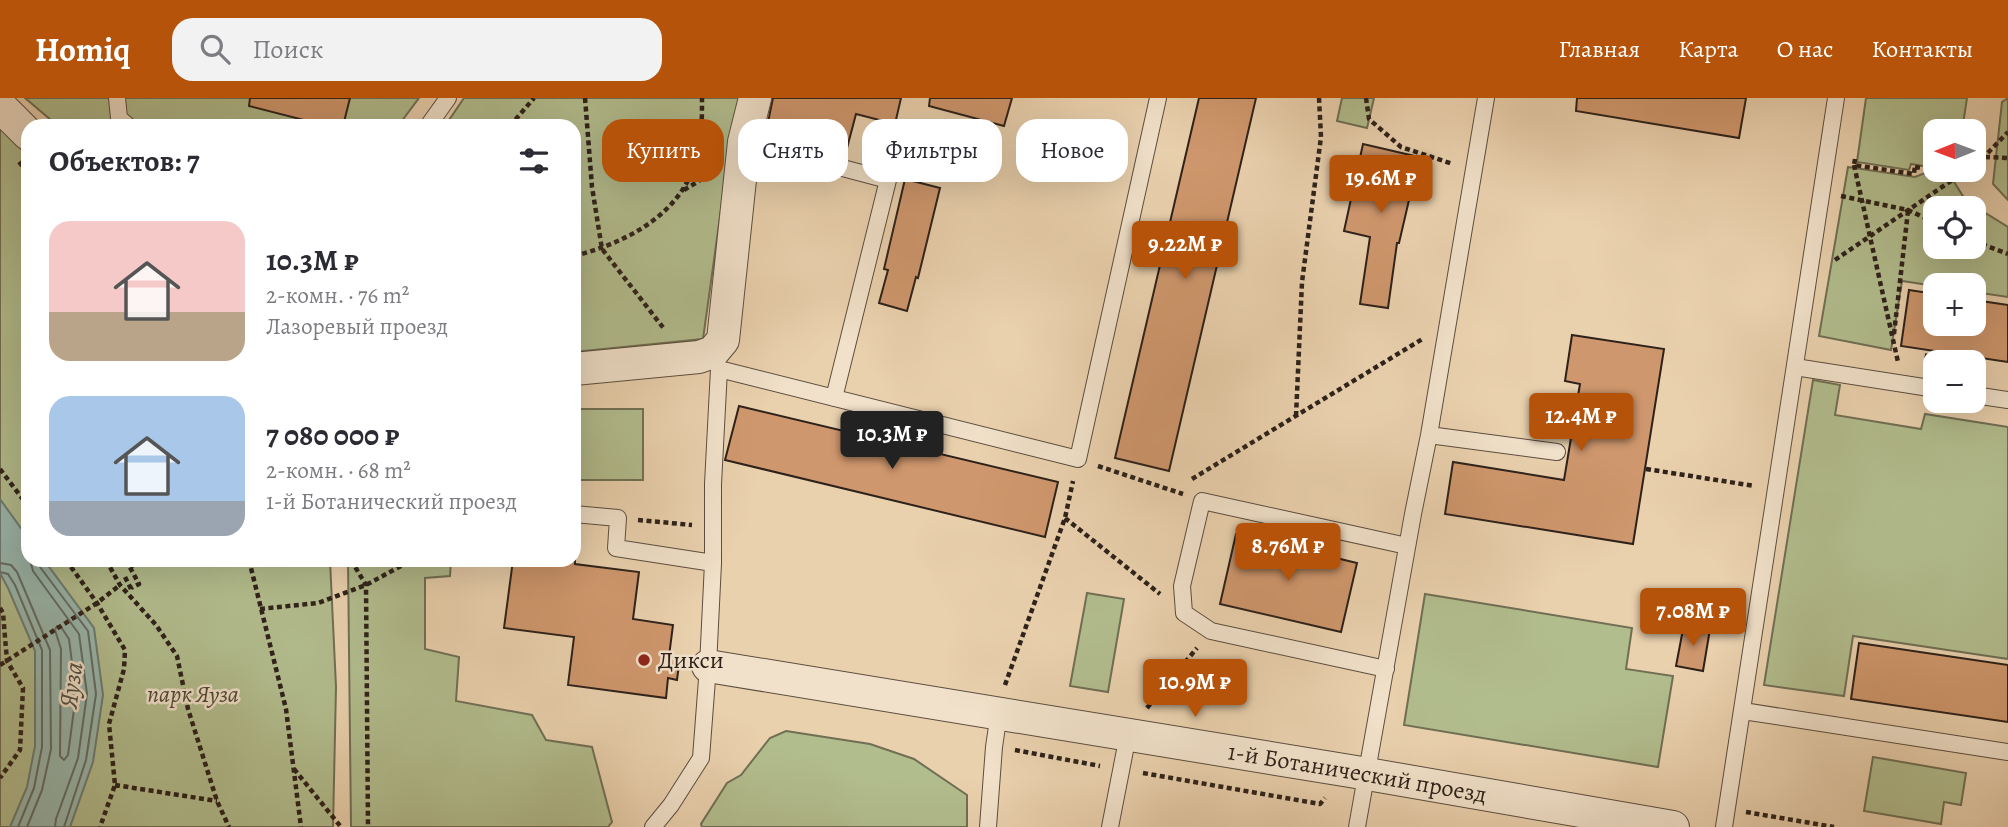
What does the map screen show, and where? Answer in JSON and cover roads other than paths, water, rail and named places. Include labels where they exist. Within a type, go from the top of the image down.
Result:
[{"type":"street","points":[[750,119],[755,98]]},
{"type":"street","points":[[0,106],[21,127]]},
{"type":"street","points":[[581,368],[718,354],[739,182]]},
{"type":"street","name":"1-й Ботанический проезд","points":[[708,666],[1359,772],[1673,827]]},
{"type":"lane","points":[[117,98],[120,119]]},
{"type":"lane","points":[[433,119],[447,98]]},
{"type":"lane","points":[[653,827],[671,805],[701,758],[713,563],[718,354],[834,398],[1078,459],[1157,98]]},
{"type":"lane","points":[[1357,827],[1359,772],[1386,669],[1486,98]]},
{"type":"lane","points":[[1724,827],[1836,98]]},
{"type":"lane","points":[[834,398],[888,180],[848,169]]},
{"type":"lane","points":[[1795,367],[1923,387]]},
{"type":"lane","points":[[1986,397],[2008,400]]},
{"type":"lane","points":[[1429,435],[1556,452]]},
{"type":"lane","points":[[1386,669],[1211,631],[1184,613],[1182,586],[1202,500],[1408,546]]},
{"type":"lane","points":[[581,515],[618,519],[617,548],[713,563]]},
{"type":"lane","points":[[1742,711],[2008,752]]},
{"type":"lane","points":[[988,827],[999,713]]},
{"type":"lane","points":[[1110,827],[1128,735]]},
{"type":"water","name":"Яуза","points":[[0,499],[21,528],[21,567],[49,567],[94,628],[103,695],[93,762],[70,827],[10,827],[27,787],[35,746],[35,651],[0,573]]},
{"type":"place","name":"Дикси","points":[[644,660]]},
{"type":"park label","name":"парк Яуза","points":[[193,694]]}]
